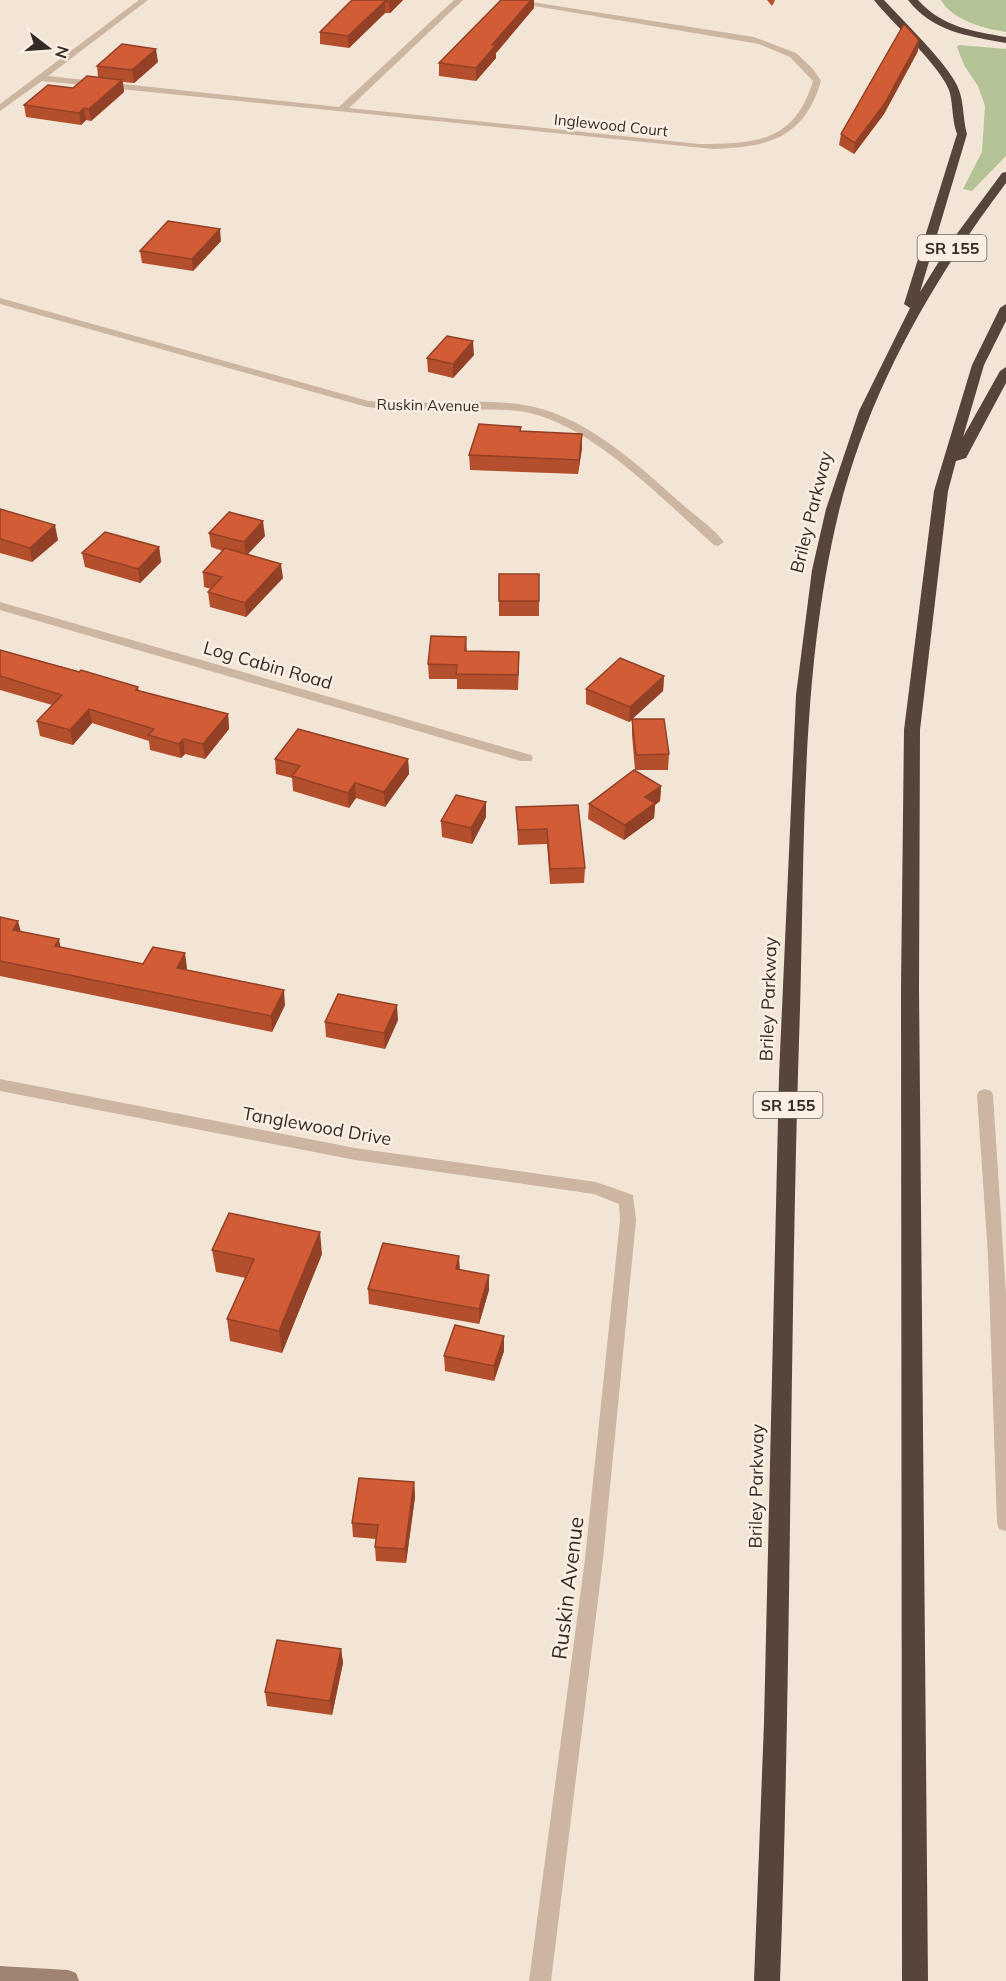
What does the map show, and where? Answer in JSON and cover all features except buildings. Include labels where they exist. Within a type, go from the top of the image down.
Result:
[{"type":"highway","points":[[879,0],[941,70],[955,93],[956,113],[962,134],[904,326]]},
{"type":"highway","points":[[913,0],[929,18],[968,33],[1006,40]]},
{"type":"highway","name":"Briley Parkway","points":[[767,1981],[771,1900],[790,1033],[806,673],[822,554],[850,451],[904,326],[968,224],[1006,175]]},
{"type":"highway","points":[[915,1981],[910,1011],[912,730],[941,491],[978,365],[1006,308]]},
{"type":"highway","points":[[941,491],[1006,372]]},
{"type":"street","points":[[0,108],[144,0]]},
{"type":"street","points":[[342,109],[459,0]]},
{"type":"street","name":"Inglewood Court","points":[[41,78],[699,147],[737,146],[768,139],[795,125],[805,112],[817,81],[809,67],[795,55],[751,39],[503,0]]},
{"type":"street","name":"Ruskin Avenue","points":[[0,301],[367,404],[405,408],[498,406],[529,409],[558,419],[603,445],[718,542]]},
{"type":"street","name":"Log Cabin Road","points":[[0,606],[526,758]]},
{"type":"street","name":"Tanglewood Drive","points":[[0,1085],[355,1154],[596,1188],[627,1200]]},
{"type":"street","points":[[985,1095],[1001,1257],[1006,1523]]},
{"type":"street","name":"Ruskin Avenue","points":[[540,1981],[594,1559],[628,1220],[627,1200]]},
{"type":"street","points":[[0,1977],[68,1981]]},
{"type":"green space","points":[[941,0],[1006,0],[1006,32],[979,26],[961,18],[946,7]]},
{"type":"green space","points":[[959,45],[1006,49],[1006,156],[972,191],[963,189],[982,152],[985,106],[978,86],[964,65],[957,47]]}]
